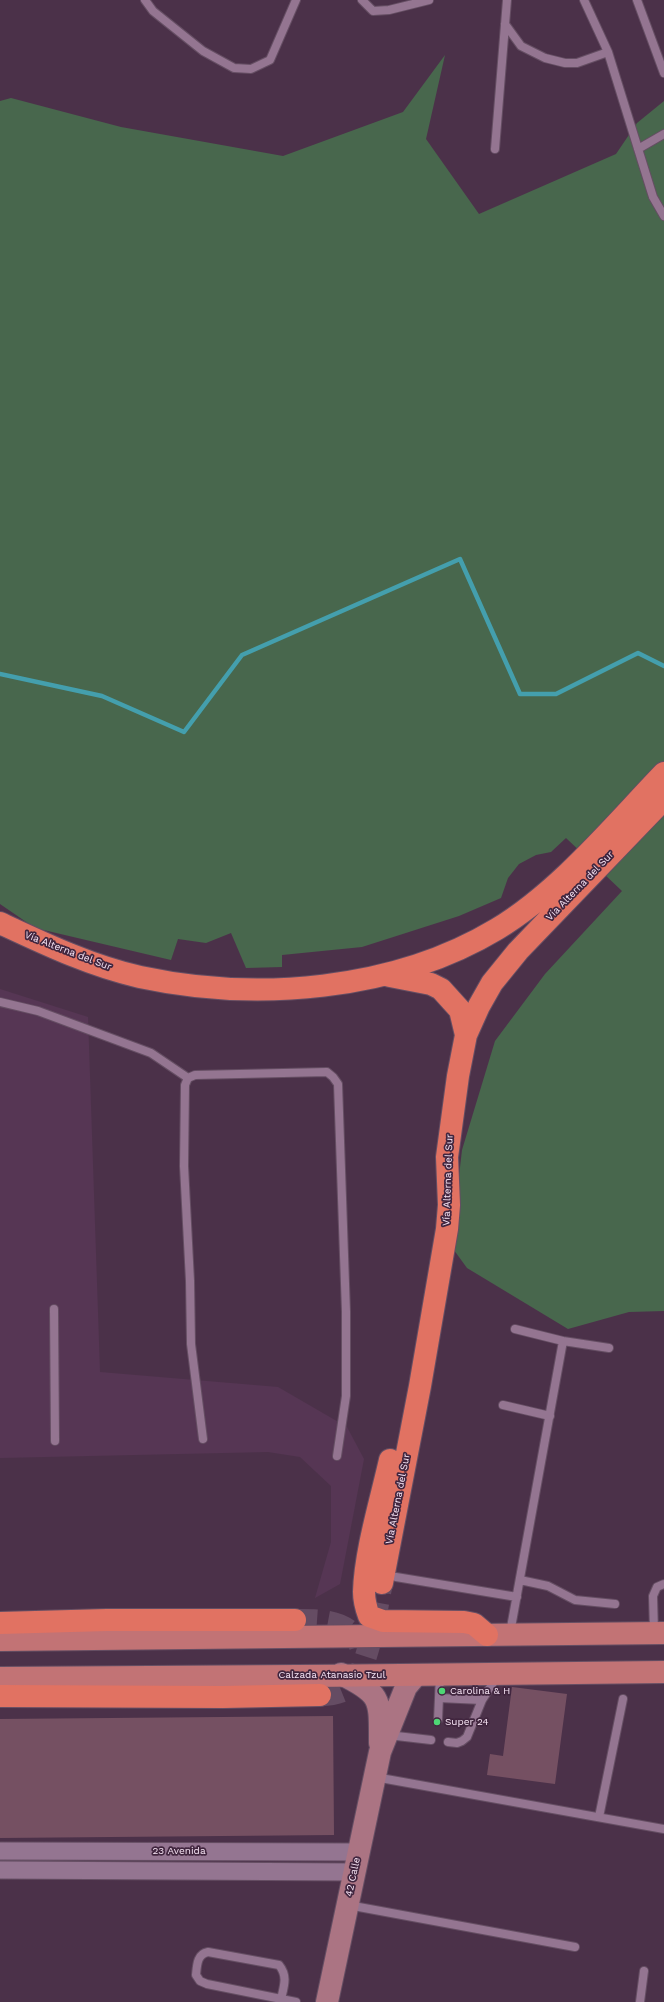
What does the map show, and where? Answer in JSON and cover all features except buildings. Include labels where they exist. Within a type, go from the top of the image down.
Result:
[{"type":"highway","name":"Vía Alterna del Sur","points":[[389,1580],[447,1229],[449,1205],[447,1157],[458,1076],[466,1035],[479,1006],[492,983],[577,876],[664,774]]},
{"type":"highway","name":"Vía Alterna del Sur","points":[[0,923],[49,946],[94,963],[139,977],[184,985],[260,989],[312,986],[385,976],[434,959],[498,929],[537,901],[577,876],[664,799]]},
{"type":"highway","points":[[385,976],[408,978],[431,984],[441,989],[460,1010],[466,1035]]},
{"type":"highway","points":[[447,1157],[439,1184],[404,1396],[372,1543],[364,1593],[367,1612],[369,1616],[376,1620],[464,1622],[474,1624],[487,1635]]},
{"type":"highway","points":[[0,1623],[107,1620],[295,1620]]},
{"type":"highway","points":[[0,1696],[320,1696]]},
{"type":"main road","points":[[0,1640],[659,1633]]},
{"type":"main road","name":"Calzada Atanasio Tzul","points":[[0,1678],[341,1674],[498,1675],[664,1672]]},
{"type":"street","name":"42 Calle","points":[[341,1674],[365,1686],[375,1697],[380,1713],[384,1744]]},
{"type":"street","name":"42 Calle","points":[[326,2002],[374,1776],[384,1744],[406,1687],[416,1675]]},
{"type":"street","name":"23 Avenida","points":[[0,1851],[291,1852],[356,1862]]},
{"type":"street","points":[[52,1851],[52,1870]]},
{"type":"street","points":[[115,1870],[116,1851]]},
{"type":"street","points":[[162,1871],[163,1851]]},
{"type":"street","points":[[226,1871],[228,1851]]},
{"type":"street","points":[[289,1871],[291,1852]]},
{"type":"street","name":"23 Avenida","points":[[0,1870],[289,1871],[356,1862]]},
{"type":"lane","points":[[146,0],[153,11],[203,51],[234,68],[251,69],[270,60],[296,0]]},
{"type":"lane","points":[[362,0],[373,11],[389,10],[429,0]]},
{"type":"lane","points":[[495,149],[507,0]]},
{"type":"lane","points":[[584,0],[608,52],[653,197],[664,216]]},
{"type":"lane","points":[[637,0],[664,72]]},
{"type":"lane","points":[[505,24],[521,46],[545,58],[565,63],[577,63],[608,52]]},
{"type":"lane","points":[[638,149],[664,134]]},
{"type":"lane","points":[[0,1002],[38,1011],[140,1048],[151,1053],[188,1078]]},
{"type":"lane","points":[[203,1439],[191,1344],[190,1281],[184,1166],[185,1085],[188,1078],[195,1075],[327,1072],[338,1084],[346,1312],[346,1396],[337,1456]]},
{"type":"lane","points":[[54,1308],[55,1441]]},
{"type":"lane","points":[[515,1329],[563,1341],[609,1348]]},
{"type":"lane","points":[[510,1634],[563,1341]]},
{"type":"lane","points":[[503,1405],[550,1416]]},
{"type":"lane","points":[[389,1580],[517,1597]]},
{"type":"lane","points":[[520,1580],[548,1586],[575,1600],[615,1604]]},
{"type":"lane","points":[[659,1633],[653,1596],[657,1587],[664,1584]]},
{"type":"lane","points":[[438,1720],[440,1674]]},
{"type":"lane","points":[[448,1742],[462,1742],[467,1737],[482,1700],[498,1675]]},
{"type":"lane","points":[[439,1698],[482,1700]]},
{"type":"lane","points":[[599,1817],[623,1699]]},
{"type":"lane","points":[[384,1744],[430,1740]]},
{"type":"lane","points":[[374,1776],[664,1829]]},
{"type":"lane","points":[[347,1905],[575,1947]]},
{"type":"lane","points":[[281,1999],[285,1981],[284,1971],[279,1964],[208,1952],[202,1953],[199,1957],[196,1974],[200,1981],[207,1984],[281,1999],[296,2002]]},
{"type":"lane","points":[[640,2002],[644,1970]]},
{"type":"shaded area","points":[[0,989],[88,1017],[100,1372],[278,1387],[347,1427],[364,1459],[340,1584],[315,1598],[331,1542],[331,1486],[300,1457],[268,1452],[0,1458]]},
{"type":"green space","points":[[445,55],[426,139],[479,214],[616,154],[637,123],[664,101],[664,1311],[629,1312],[568,1329],[467,1268],[451,1246],[462,1150],[495,1041],[545,974],[622,891],[566,838],[551,852],[536,855],[519,864],[508,878],[501,898],[459,916],[362,947],[282,955],[282,967],[246,968],[231,933],[206,943],[178,939],[171,960],[35,928],[0,904],[0,101],[11,98],[121,127],[283,156],[403,112]]},
{"type":"waterway","points":[[0,674],[102,696],[184,732],[242,655],[460,559],[520,694],[556,694],[638,653],[664,666]]},
{"type":"tunnel","points":[[320,1695],[340,1692],[347,1689],[355,1681],[366,1656],[382,1583]]},
{"type":"tunnel","points":[[295,1620],[323,1621],[341,1626],[355,1637],[360,1646]]},
{"type":"place","name":"Carolina & H","points":[[442,1691]]},
{"type":"place","name":"Super 24","points":[[437,1722]]}]
